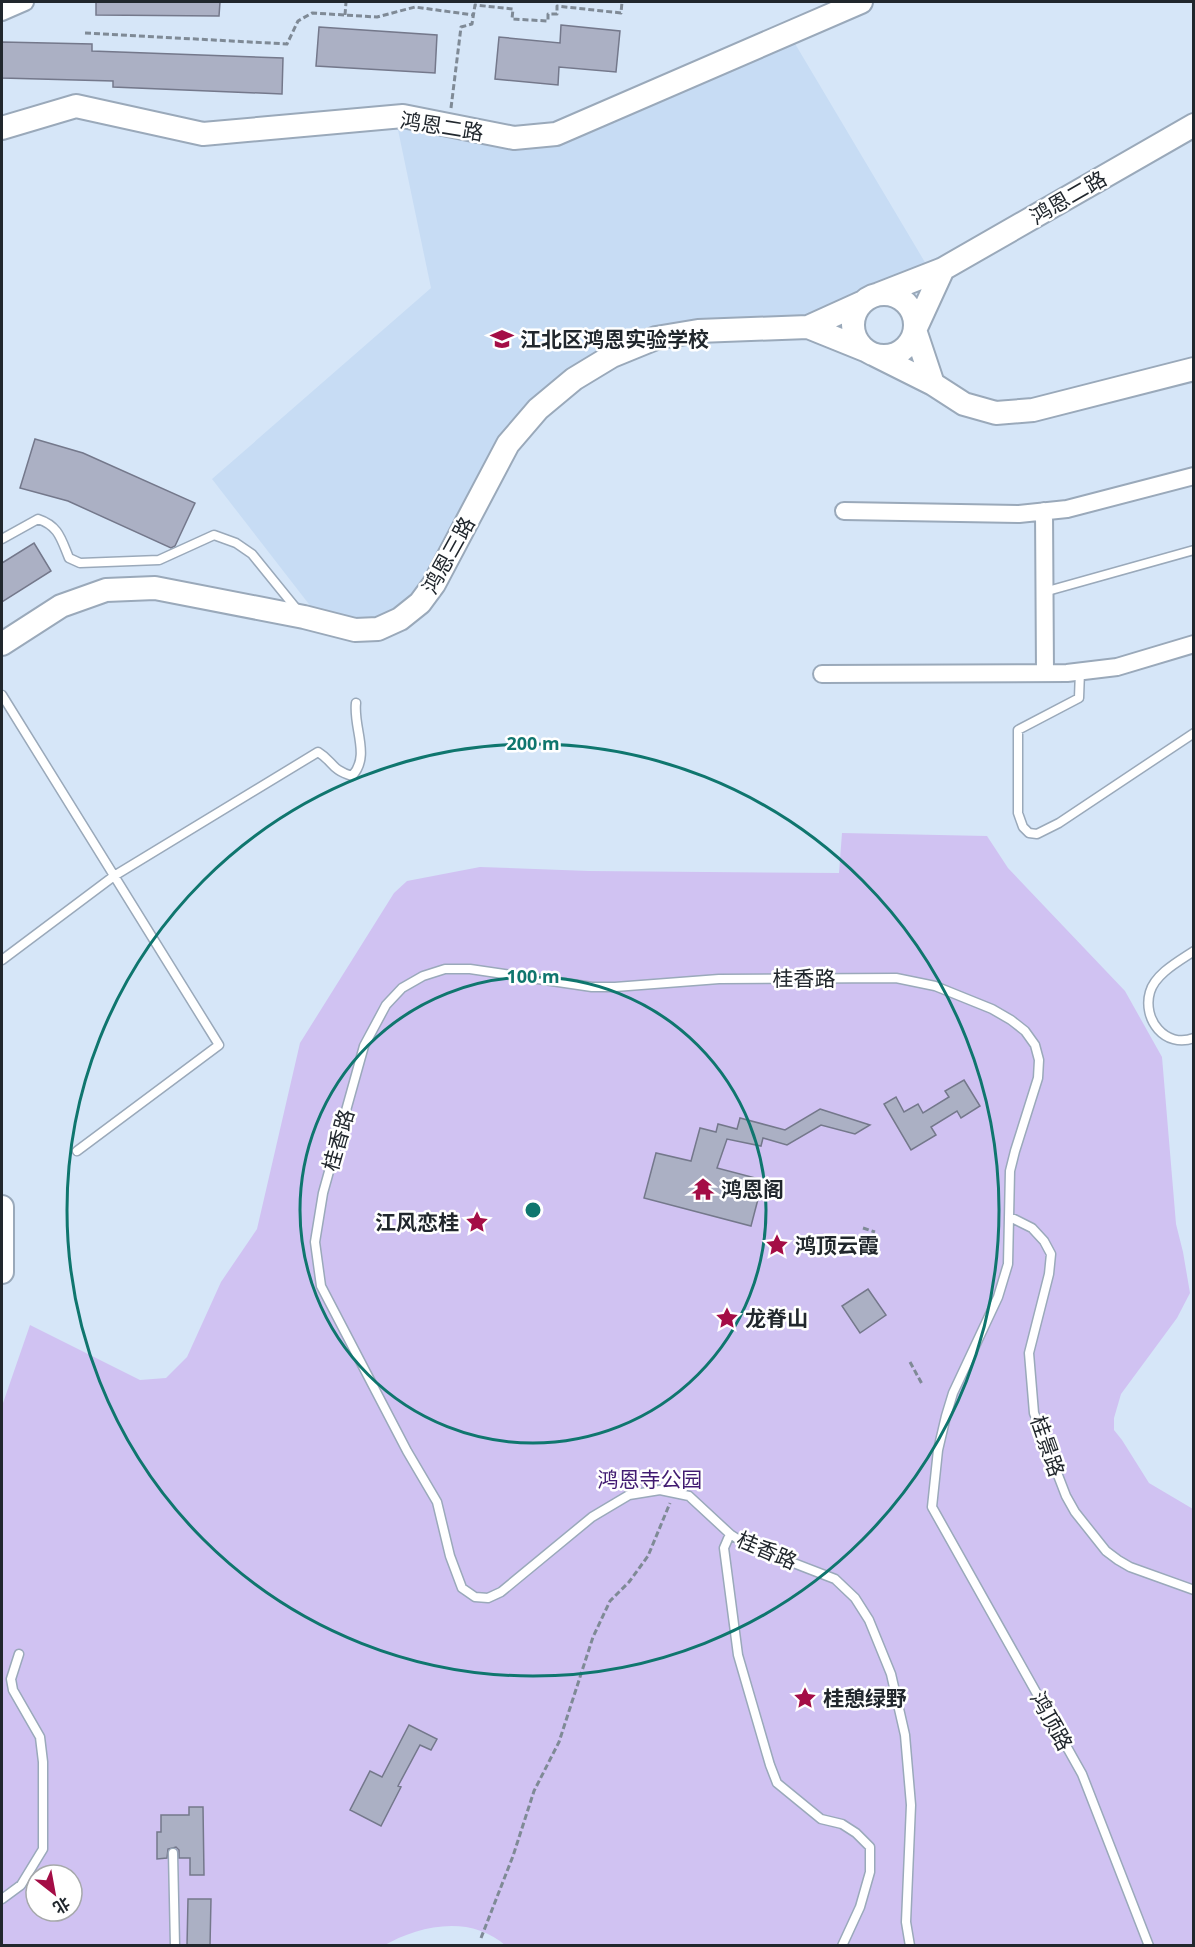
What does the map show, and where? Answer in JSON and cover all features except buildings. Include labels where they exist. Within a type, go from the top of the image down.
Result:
[{"type":"street","points":[[2,12],[25,2]]},
{"type":"street","name":"鸿恩二路","points":[[2,128],[76,106],[204,134],[402,116],[514,138],[556,134],[861,2]]},
{"type":"street","name":"鸿恩二路","points":[[808,327],[943,269],[1194,124]]},
{"type":"street","points":[[933,384],[915,330],[912,311],[906,303],[888,294],[870,299],[856,311],[853,322],[853,332],[858,342],[870,352],[893,355],[905,348],[911,339],[915,330],[943,269]]},
{"type":"street","points":[[808,327],[870,352],[933,384],[964,404],[996,414],[1033,410],[1194,369]]},
{"type":"street","name":"鸿恩三路","points":[[2,644],[61,606],[106,590],[154,588],[304,617],[355,630],[378,629],[400,619],[420,603],[434,584],[508,444],[538,409],[574,379],[612,356],[656,338],[698,331],[808,327]]},
{"type":"street","points":[[844,511],[1019,514],[1067,509],[1194,476]]},
{"type":"street","points":[[1044,511],[1045,673]]},
{"type":"street","points":[[822,674],[1080,671],[1117,667],[1194,644]]},
{"type":"street","points":[[2,1207],[2,1272]]},
{"type":"lane","points":[[2,539],[39,519],[51,523],[69,558],[80,563],[159,560],[214,535],[236,543],[252,554],[304,617]]},
{"type":"lane","points":[[1044,592],[1194,550]]},
{"type":"lane","points":[[1080,671],[1078,698],[1018,730],[1018,813],[1023,827],[1029,833],[1037,834],[1059,823],[1194,733]]},
{"type":"lane","points":[[2,695],[219,1045],[77,1151]]},
{"type":"lane","points":[[2,960],[114,876],[318,752],[326,757],[330,765],[340,773],[352,776],[358,770],[362,754],[354,715],[356,703]]},
{"type":"lane","points":[[1194,951],[1159,977],[1150,991],[1149,1009],[1159,1032],[1171,1040],[1183,1042],[1194,1038]]},
{"type":"lane","name":"桂香路","points":[[910,1946],[906,1923],[911,1805],[905,1735],[891,1674],[869,1620],[855,1598],[835,1579],[747,1545],[730,1534],[689,1496],[660,1490],[629,1495],[592,1517],[501,1592],[488,1598],[474,1597],[462,1588],[450,1556],[437,1503],[407,1451],[321,1286],[315,1242],[323,1193],[364,1046],[386,1005],[402,988],[423,976],[445,969],[470,969],[591,987],[719,978],[896,978],[935,986],[992,1009],[1024,1031],[1035,1045],[1039,1060],[1038,1078],[1012,1161],[1008,1264],[998,1297],[946,1416],[936,1460],[932,1507]]},
{"type":"lane","name":"桂景路","points":[[1010,1217],[1032,1228],[1044,1241],[1051,1254],[1049,1274],[1029,1353],[1034,1413],[1065,1496],[1106,1551],[1118,1560],[1130,1567],[1194,1590]]},
{"type":"lane","name":"鸿顶路","points":[[932,1507],[1082,1774],[1149,1946]]},
{"type":"lane","points":[[730,1534],[724,1548],[738,1654],[777,1783],[821,1819],[842,1824],[856,1833],[870,1847],[870,1872],[860,1907],[842,1946]]},
{"type":"lane","points":[[2,1899],[21,1885],[43,1849],[43,1762],[40,1737],[13,1690],[11,1679],[19,1654]]},
{"type":"lane","points":[[173,1853],[175,1946]]},
{"type":"path","points":[[345,15],[346,2]]},
{"type":"path","points":[[415,2],[415,8]]},
{"type":"path","points":[[448,125],[461,27],[472,24],[475,5],[513,9],[512,19],[548,21],[548,14],[557,14],[557,6],[621,13],[622,2]]},
{"type":"path","points":[[86,33],[287,44],[298,21],[312,13],[377,17],[415,8],[473,15]]},
{"type":"path","points":[[863,1228],[875,1232]]},
{"type":"path","points":[[910,1362],[922,1384]]},
{"type":"path","points":[[481,1938],[513,1856],[534,1791],[559,1742],[593,1637],[610,1600],[629,1582],[648,1556],[674,1493]]},
{"type":"shaded area","name":"江北区鸿恩实验学校","points":[[794,42],[926,264],[807,321],[696,323],[570,373],[414,596],[396,611],[376,620],[357,622],[315,612],[212,479],[431,288],[397,125],[516,147]]},
{"type":"green space","name":"鸿恩寺公园","points":[[842,833],[987,836],[1008,868],[1125,991],[1162,1057],[1176,1224],[1190,1293],[1177,1318],[1121,1394],[1114,1418],[1114,1430],[1149,1483],[1193,1509],[1193,1945],[506,1946],[492,1936],[477,1930],[461,1926],[445,1926],[412,1933],[383,1946],[2,1946],[2,1406],[30,1325],[140,1380],[166,1378],[187,1357],[221,1282],[257,1229],[300,1043],[394,893],[407,881],[480,867],[589,871],[839,873]]},
{"type":"place","name":"江北区鸿恩实验学校","points":[[502,339]]},
{"type":"place","name":"鸿恩阁","points":[[703,1189]]},
{"type":"place","name":"江风恋桂","points":[[477,1222]]},
{"type":"place","name":"鸿顶云霞","points":[[777,1245]]},
{"type":"place","name":"龙脊山","points":[[727,1318]]},
{"type":"place","name":"桂憩绿野","points":[[805,1698]]}]
